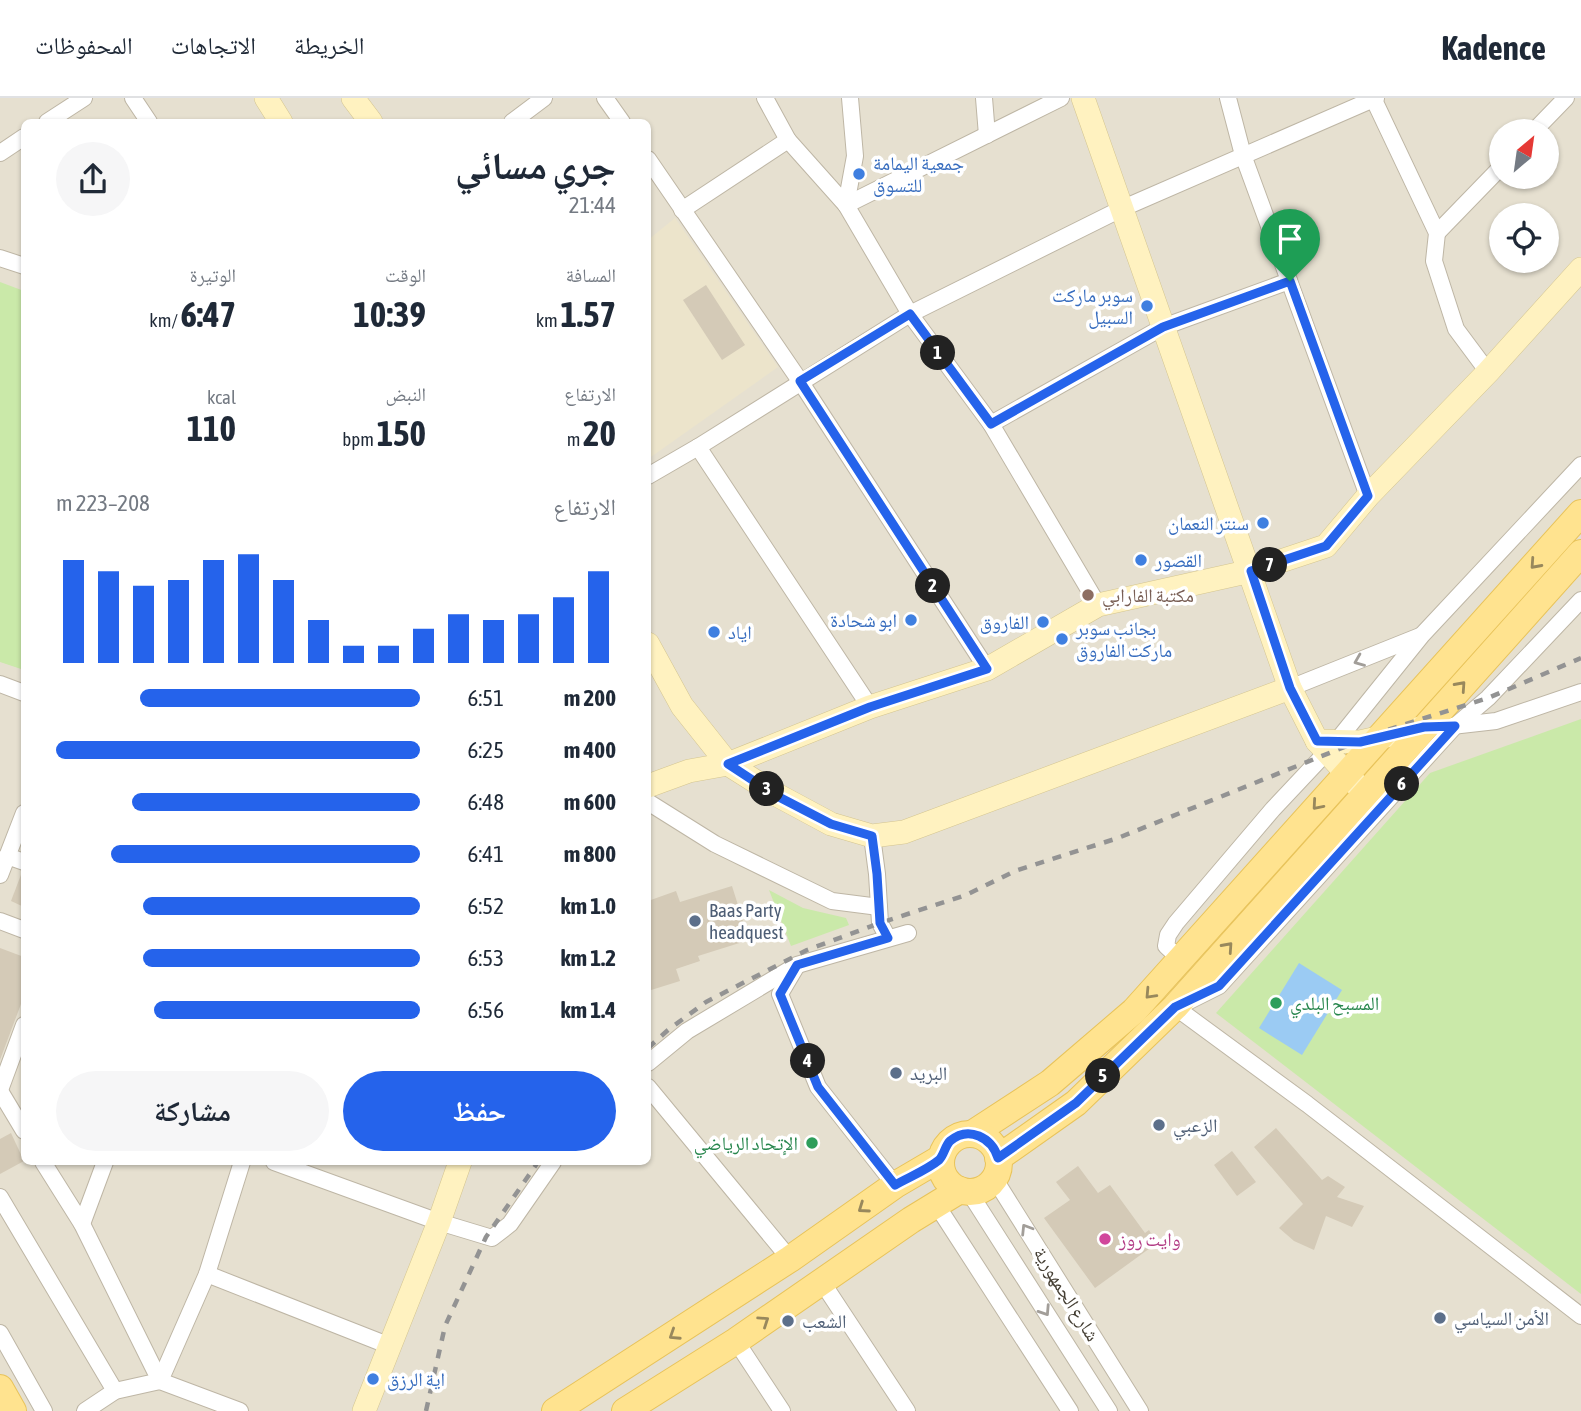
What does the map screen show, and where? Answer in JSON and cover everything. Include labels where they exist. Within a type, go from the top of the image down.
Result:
[{"type":"main road","points":[[965,1191],[947,1181],[941,1166],[941,1158],[948,1143],[955,1138],[972,1134],[1050,1083],[1134,1011],[1581,513]]},
{"type":"main road","points":[[625,1411],[656,1403],[736,1340],[936,1204],[965,1191],[988,1185],[996,1168],[1076,1103],[1175,1007],[1581,553]]},
{"type":"main road","points":[[972,1134],[989,1142],[996,1168]]},
{"type":"main road","points":[[555,1411],[790,1259],[895,1185],[941,1158]]},
{"type":"main road","points":[[0,1388],[13,1411]]},
{"type":"street","points":[[52,119],[85,98]]},
{"type":"street","points":[[133,98],[147,119]]},
{"type":"street","points":[[266,98],[279,119]]},
{"type":"street","points":[[353,98],[369,119]]},
{"type":"street","points":[[605,98],[620,119]]},
{"type":"street","points":[[765,98],[788,140],[846,205],[910,314],[991,424],[1098,605]]},
{"type":"street","points":[[846,205],[855,156],[850,98]]},
{"type":"street","points":[[984,98],[987,135]]},
{"type":"street","points":[[846,205],[1061,98]]},
{"type":"street","points":[[1083,98],[1290,688],[1345,773],[1366,794]]},
{"type":"street","points":[[1228,98],[1243,155],[1368,496]]},
{"type":"street","points":[[651,474],[910,314],[1121,209],[1375,99],[1437,233],[1434,261],[1456,329],[1488,372]]},
{"type":"street","points":[[515,119],[536,100]]},
{"type":"street","points":[[1544,119],[1559,100]]},
{"type":"street","points":[[0,153],[21,139]]},
{"type":"street","points":[[682,210],[788,140]]},
{"type":"street","points":[[651,164],[800,381],[987,669]]},
{"type":"street","points":[[1437,233],[1489,179]]},
{"type":"street","points":[[0,258],[21,265]]},
{"type":"street","points":[[651,785],[689,771],[728,764],[870,707],[987,669],[1098,605],[1251,571],[1326,546],[1368,496],[1488,372],[1581,270]]},
{"type":"street","points":[[991,424],[1163,327],[1290,281]]},
{"type":"street","points":[[698,447],[870,707]]},
{"type":"street","points":[[1181,960],[1166,946],[1168,935],[1176,923],[1422,635],[1581,465]]},
{"type":"street","points":[[1581,600],[1488,698],[1455,726],[1219,986],[1175,1007],[1307,1104],[1581,1316]]},
{"type":"street","points":[[651,650],[682,706],[728,764],[777,796],[831,824],[872,836],[904,832],[1290,688],[1422,635]]},
{"type":"street","points":[[0,684],[21,692]]},
{"type":"street","points":[[1326,745],[1360,742],[1424,727],[1496,721],[1581,692]]},
{"type":"street","points":[[651,804],[715,845],[832,901],[879,907]]},
{"type":"street","points":[[0,875],[21,821]]},
{"type":"street","points":[[872,836],[880,923],[888,938]]},
{"type":"street","points":[[7,856],[21,861]]},
{"type":"street","points":[[0,921],[21,929]]},
{"type":"street","points":[[651,1061],[687,1031],[797,965],[908,933]]},
{"type":"street","points":[[797,965],[780,994],[818,1087],[895,1185]]},
{"type":"street","points":[[21,1033],[0,1091],[21,1122]]},
{"type":"street","points":[[651,1091],[790,1259]]},
{"type":"street","points":[[45,1165],[82,1224],[160,1381]]},
{"type":"street","points":[[82,1224],[104,1165]]},
{"type":"street","points":[[160,1381],[207,1274],[242,1165]]},
{"type":"street","points":[[282,1165],[439,1222],[492,1238],[510,1224],[551,1165]]},
{"type":"street","points":[[364,1411],[459,1165]]},
{"type":"street","name":"شارع الجمهورية","points":[[996,1168],[1140,1411]]},
{"type":"street","name":"شارع الجمهورية","points":[[965,1191],[1109,1411]]},
{"type":"street","points":[[0,1197],[115,1391]]},
{"type":"street","points":[[936,1204],[1070,1411]]},
{"type":"street","points":[[207,1274],[390,1346]]},
{"type":"street","points":[[822,1282],[907,1411]]},
{"type":"street","points":[[0,1333],[44,1411]]},
{"type":"street","points":[[736,1340],[782,1411]]},
{"type":"street","points":[[85,1411],[115,1391],[160,1381],[240,1411]]},
{"type":"shaded area","points":[[0,98],[1581,98],[1581,1411],[0,1411]]},
{"type":"shaded area","points":[[675,218],[778,367],[651,457],[651,238]]},
{"type":"green space","points":[[0,282],[21,290],[21,669],[0,662]]},
{"type":"green space","points":[[1581,719],[1581,1294],[1216,1013],[1430,773]]},
{"type":"green space","points":[[769,890],[803,908],[846,918],[849,925],[791,946]]},
{"type":"water","points":[[1299,963],[1342,990],[1302,1055],[1259,1028]]},
{"type":"building","points":[[706,285],[745,345],[722,360],[683,300]]},
{"type":"building","points":[[21,875],[21,906],[11,901]]},
{"type":"building","name":"Baas Party headquest","points":[[732,886],[749,940],[698,956],[700,961],[676,969],[680,981],[651,990],[651,900],[676,891],[680,902]]},
{"type":"building","points":[[0,948],[21,956],[21,1004],[0,1060]]},
{"type":"building","points":[[1276,1128],[1322,1180],[1328,1176],[1345,1187],[1337,1197],[1364,1206],[1352,1227],[1326,1216],[1314,1250],[1294,1241],[1279,1228],[1303,1204],[1254,1147]]},
{"type":"building","points":[[11,1133],[21,1155],[21,1163],[0,1174],[0,1139]]},
{"type":"building","points":[[1232,1151],[1256,1182],[1237,1196],[1214,1165]]},
{"type":"building","points":[[1078,1166],[1098,1193],[1110,1185],[1145,1233],[1149,1230],[1157,1243],[1095,1288],[1044,1218],[1070,1200],[1056,1182]]},
{"type":"railway","points":[[651,1045],[706,1002],[807,950],[966,895],[1015,871],[1118,838],[1384,731],[1488,698],[1581,658]]},
{"type":"railway","points":[[426,1411],[445,1326],[486,1237],[536,1165]]},
{"type":"place","name":"جمعية اليمامة للتسوق","points":[[859,174]]},
{"type":"place","name":"سوبر ماركت السبيل","points":[[1147,306]]},
{"type":"place","name":"سنتر النعمان","points":[[1263,523]]},
{"type":"place","name":"القصور","points":[[1141,560]]},
{"type":"place","name":"مكتبة الفارابي","points":[[1088,595]]},
{"type":"place","name":"ابو شحادة","points":[[911,620]]},
{"type":"place","name":"الفاروق","points":[[1043,622]]},
{"type":"place","name":"اياد","points":[[714,632]]},
{"type":"place","name":"بجانب سوبر ماركت الفاروق","points":[[1062,639]]},
{"type":"place","name":"Baas Party headquest","points":[[695,921]]},
{"type":"place","name":"المسبح البلدي","points":[[1276,1003]]},
{"type":"place","name":"البريد","points":[[896,1073]]},
{"type":"place","name":"الزعبي","points":[[1159,1125]]},
{"type":"place","name":"الإتحاد الرياضي","points":[[812,1143]]},
{"type":"place","name":"وايت روز","points":[[1105,1239]]},
{"type":"place","name":"الأمن السياسي","points":[[1440,1318]]},
{"type":"place","name":"الشعب","points":[[788,1321]]},
{"type":"place","name":"اية الرزق","points":[[373,1379]]},
{"type":"route","points":[[1290,281],[1368,496],[1326,546],[1251,571],[1290,688],[1317,741],[1360,742],[1424,727],[1455,726],[1219,986],[1175,1007],[1076,1103],[998,1158],[995,1149],[981,1136],[963,1135],[948,1143],[941,1158],[895,1185],[818,1087],[780,994],[797,965],[888,938],[880,923],[872,836],[831,824],[777,796],[728,764],[870,707],[987,669],[800,381],[910,314],[991,424],[1163,327],[1290,281]]}]
